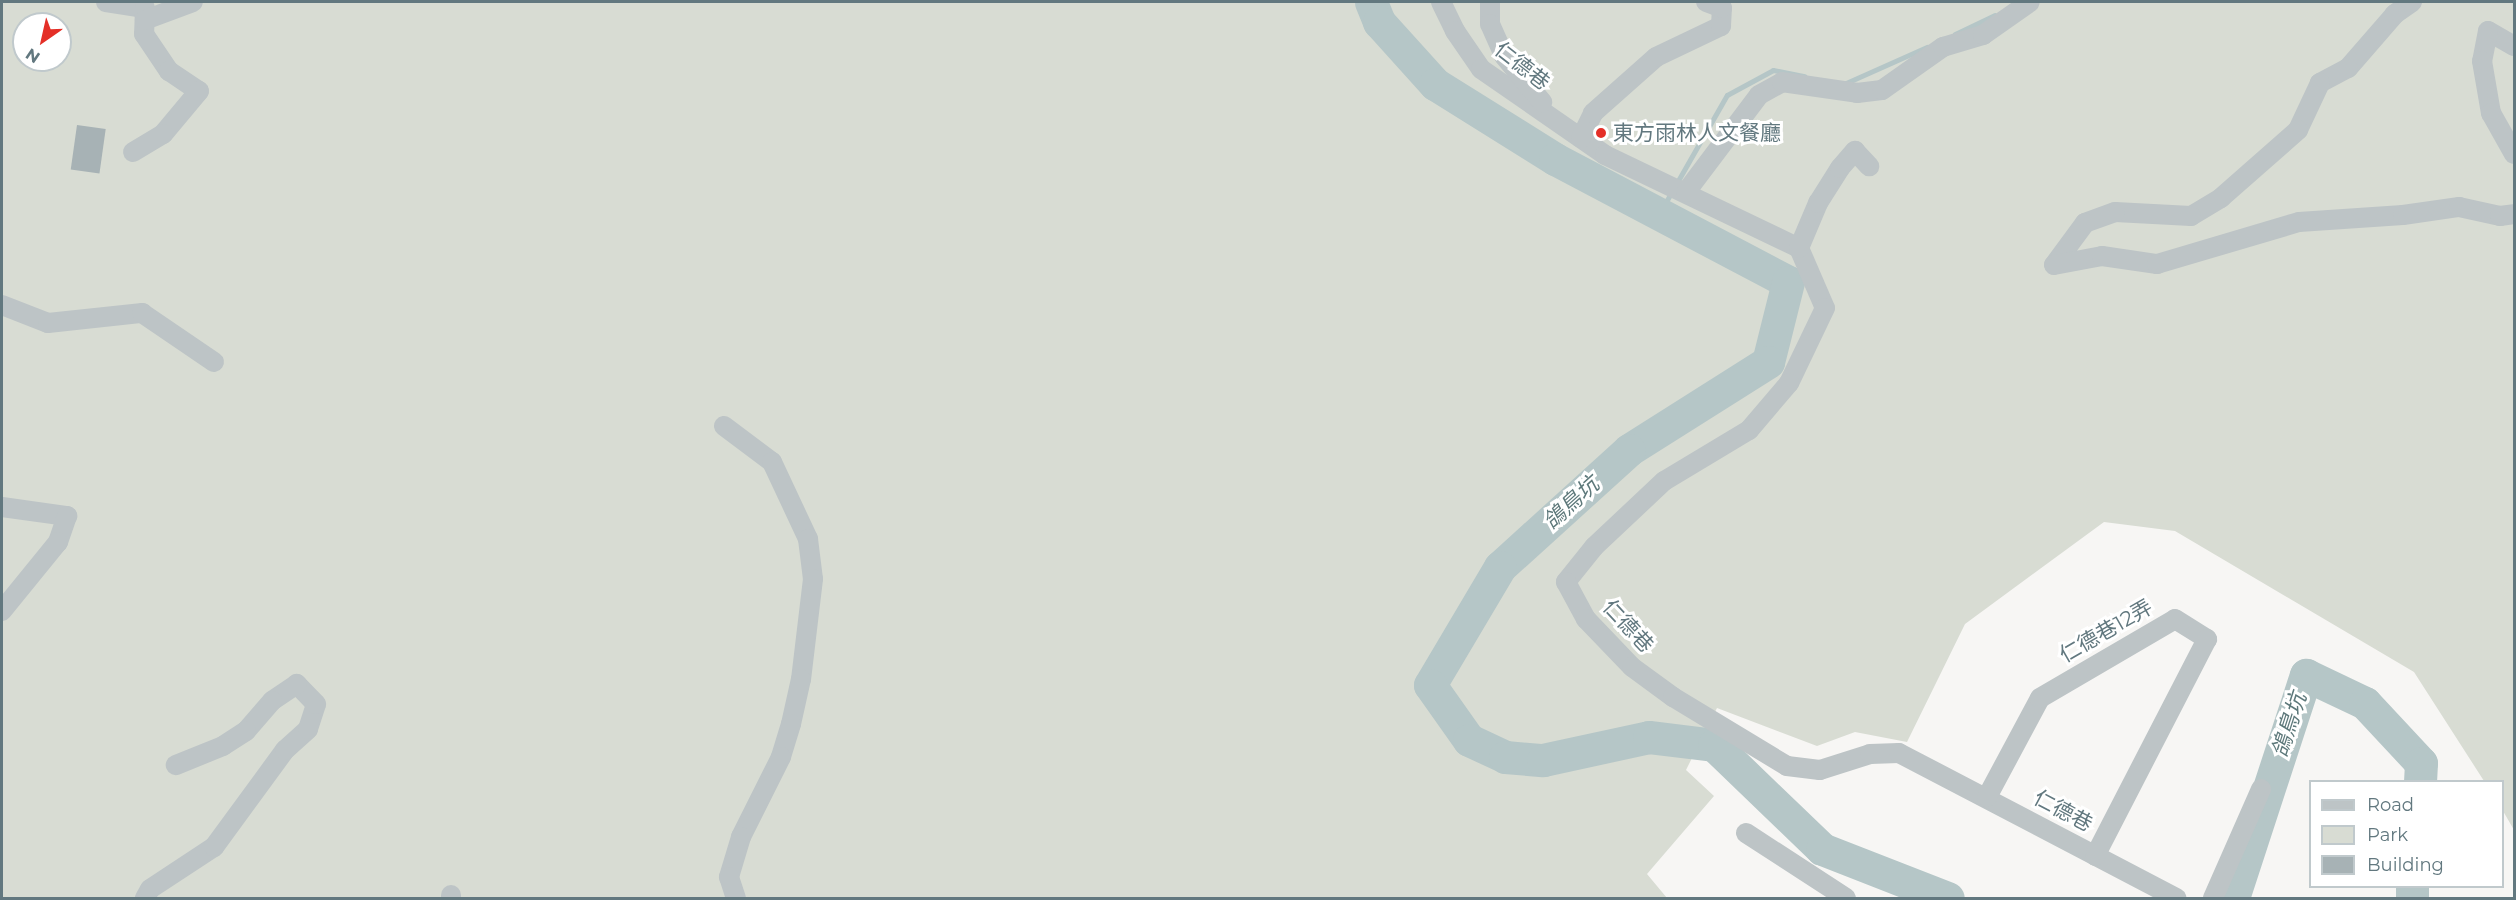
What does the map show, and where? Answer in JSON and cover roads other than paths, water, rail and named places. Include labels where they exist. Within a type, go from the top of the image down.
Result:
[{"type":"street","points":[[106,2],[145,8],[144,34],[169,71],[199,91],[163,135],[133,152]]},
{"type":"street","points":[[145,20],[193,2]]},
{"type":"street","name":"仁德巷","points":[[1441,2],[1455,31],[1482,69],[1605,155],[1799,248],[1825,308],[1789,383],[1749,430],[1664,481],[1594,547],[1566,582],[1586,619],[1632,667],[1673,698],[1787,766],[1820,770],[1870,754],[1899,753],[1987,797],[2176,898]]},
{"type":"street","name":"仁德巷","points":[[1490,2],[1490,24],[1504,56],[1573,133]]},
{"type":"street","points":[[1573,133],[1656,57],[1721,26],[1722,8],[1706,2]]},
{"type":"street","points":[[1686,192],[1759,95],[1782,82],[1857,93],[1882,90],[1943,47],[1983,35],[2030,2]]},
{"type":"street","points":[[2412,2],[2395,14],[2348,68],[2320,83],[2298,130],[2221,198],[2191,216],[2115,212],[2085,224],[2054,265],[2102,256],[2157,264],[2299,222],[2403,215],[2459,207],[2500,216],[2514,214]]},
{"type":"street","points":[[2514,46],[2488,30],[2482,61],[2491,113],[2514,154]]},
{"type":"street","points":[[1799,248],[1818,204],[1840,168],[1855,151],[1869,166]]},
{"type":"street","points":[[2,305],[48,323],[142,314],[214,362]]},
{"type":"street","points":[[724,426],[772,462],[808,539],[813,579],[801,679],[791,724],[777,766],[741,837],[729,877],[736,898]]},
{"type":"street","points":[[2,507],[67,516],[58,542],[2,611]]},
{"type":"street","name":"仁德巷12弄","points":[[1987,797],[2040,698],[2175,619],[2207,639],[2095,856]]},
{"type":"street","points":[[145,898],[150,889],[214,847],[285,750],[308,729],[316,704],[297,684],[272,701],[246,731],[223,746],[176,765]]},
{"type":"street","points":[[2213,898],[2261,789]]},
{"type":"street","points":[[1746,833],[1846,898]]},
{"type":"waterway","name":"鴿鳥坑","points":[[1371,2],[1379,22],[1435,84],[1555,159],[1788,282],[1768,362],[1629,450],[1500,567],[1430,685],[1469,740],[1505,757],[1543,760],[1649,737],[1714,745],[1822,849],[1948,898]]},
{"type":"waterway","points":[[1955,34],[1995,15]]},
{"type":"waterway","points":[[1846,83],[1927,47]]},
{"type":"waterway","points":[[1659,214],[1727,95],[1773,70],[1804,76]]},
{"type":"waterway","name":"鴿鳥坑","points":[[2233,898],[2306,675],[2365,703],[2421,763],[2420,780]]},
{"type":"waterway","name":"鴿鳥坑","points":[[2412,888],[2412,898]]},
{"type":"place","name":"東方雨林人文餐廳","points":[[1601,133]]}]
